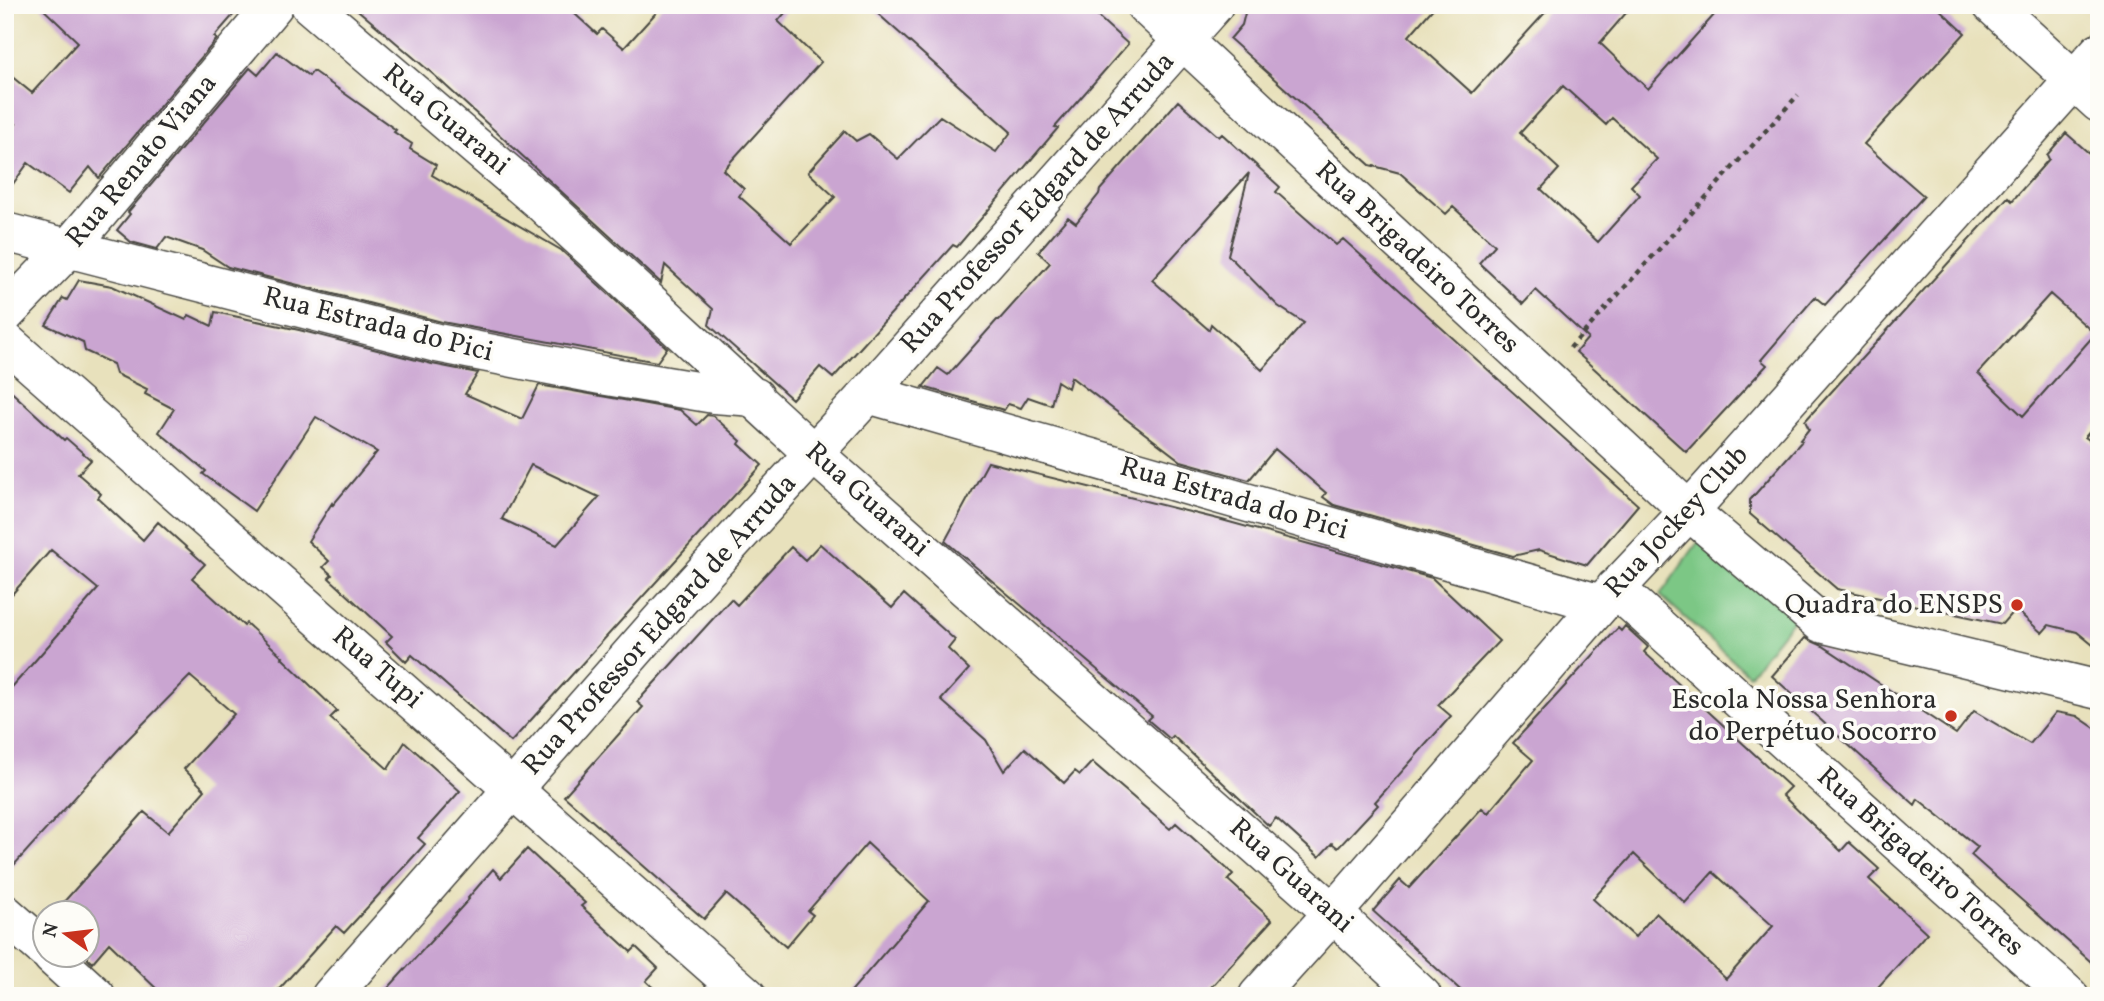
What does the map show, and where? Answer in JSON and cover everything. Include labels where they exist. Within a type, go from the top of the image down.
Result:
[{"type":"street","name":"Rua Renato Viana","points":[[5,314],[69,248],[274,5]]},
{"type":"street","name":"Rua Guarani","points":[[310,5],[542,203],[814,454],[1334,913],[1422,996]]},
{"type":"street","name":"Rua Brigadeiro Torres","points":[[1145,5],[1689,511]]},
{"type":"street","name":"Rua Professor Edgard de Arruda","points":[[331,996],[669,611],[814,454],[1214,5]]},
{"type":"street","points":[[1992,5],[2086,92]]},
{"type":"street","name":"Rua Jockey Club","points":[[1258,996],[1334,913],[1608,596],[2086,92],[2099,52]]},
{"type":"street","name":"Rua Estrada do Pici","points":[[5,232],[437,343],[601,375],[714,394],[755,397]]},
{"type":"street","name":"Rua Tupi","points":[[5,341],[747,996]]},
{"type":"street","name":"Rua Estrada do Pici","points":[[867,394],[1608,596]]},
{"type":"street","points":[[1689,511],[1821,623],[2099,690]]},
{"type":"street","name":"Rua Brigadeiro Torres","points":[[1608,596],[2069,996]]},
{"type":"street","points":[[5,914],[32,938]]},
{"type":"street","points":[[67,970],[96,996]]},
{"type":"path","points":[[1544,377],[1798,95]]},
{"type":"green space","points":[[1706,531],[1803,607],[1749,675],[1660,595]]},
{"type":"building","points":[[39,5],[242,5],[214,37],[217,39],[99,178],[90,167],[69,193],[28,163],[5,195],[5,139],[16,124],[5,115],[5,71],[32,93],[78,42]]},
{"type":"building","points":[[352,5],[565,5],[597,34],[602,29],[624,48],[663,5],[792,5],[778,21],[821,62],[723,170],[744,189],[739,196],[791,243],[835,197],[808,172],[845,131],[856,141],[869,134],[898,159],[940,116],[996,152],[1011,132],[868,5],[1085,5],[1128,44],[1055,127],[1058,128],[957,247],[953,245],[833,378],[820,367],[792,399],[709,325],[713,309],[665,265],[661,283],[434,75]]},
{"type":"building","points":[[1247,5],[1436,5],[1409,36],[1472,93],[1552,5],[1633,5],[1600,43],[1648,89],[1723,5],[1935,5],[1965,33],[1864,144],[1924,196],[1825,305],[1815,297],[1761,360],[1767,365],[1686,452],[1576,352],[1588,338],[1536,290],[1523,304],[1479,263],[1495,245],[1453,207],[1446,214],[1400,173],[1370,165],[1230,39],[1242,25]],"holes":[[[1563,86],[1606,125],[1612,118],[1657,159],[1631,186],[1640,195],[1598,242],[1541,189],[1559,169],[1520,133]]]},
{"type":"building","points":[[277,52],[309,76],[313,71],[396,130],[394,132],[412,144],[410,149],[436,165],[432,175],[561,250],[667,348],[657,362],[442,322],[228,267],[202,250],[166,237],[157,249],[131,242],[117,230],[130,214],[128,212],[250,68],[258,75]]},
{"type":"building","points":[[1178,101],[1219,137],[1222,134],[1280,187],[1276,192],[1336,245],[1343,239],[1638,505],[1587,565],[1539,550],[1513,556],[1334,505],[1323,497],[1326,493],[1275,449],[1249,480],[1181,461],[1071,377],[1068,388],[1057,381],[1051,405],[1028,397],[1021,408],[1008,404],[1004,410],[923,387],[938,368],[948,375],[999,320],[1050,263],[1038,252],[1068,217],[1076,223],[1100,190]],"holes":[[[1249,173],[1228,255],[1278,306],[1304,323],[1262,370],[1211,324],[1209,330],[1152,280]]]},
{"type":"building","points":[[2066,133],[2099,162],[2099,421],[2085,437],[2099,447],[2099,650],[2077,632],[2049,625],[2042,633],[2015,609],[2002,624],[1837,589],[1750,514],[1750,500],[1802,441],[1800,440],[1809,429],[1805,421],[2008,197],[2012,201],[2049,159],[2047,155]],"holes":[[[2050,294],[2095,334],[2023,416],[1978,373]]]},
{"type":"building","points":[[79,280],[112,286],[186,320],[189,315],[212,326],[215,312],[478,373],[465,394],[522,419],[539,385],[680,410],[697,425],[707,415],[713,416],[741,441],[739,444],[762,465],[511,742],[412,655],[406,662],[386,642],[392,636],[329,578],[332,575],[323,567],[329,561],[308,541],[332,503],[333,505],[377,452],[316,417],[254,511],[203,474],[206,471],[159,432],[174,409],[145,394],[147,389],[116,374],[113,364],[85,351],[83,342],[46,325],[63,298],[67,300]],"holes":[[[531,465],[599,497],[557,545],[502,519]]]},
{"type":"building","points":[[5,386],[64,440],[66,438],[91,460],[78,474],[101,494],[98,498],[143,540],[158,522],[205,564],[192,578],[244,626],[246,623],[337,711],[330,718],[388,769],[405,742],[460,791],[418,838],[425,844],[344,933],[336,926],[273,996],[164,996],[109,943],[102,951],[102,900],[65,900],[144,812],[168,832],[205,790],[184,769],[234,714],[190,676],[126,741],[5,875],[5,695],[98,589],[51,550],[5,602]]},
{"type":"building","points":[[988,462],[1222,520],[1432,578],[1499,641],[1438,705],[1451,716],[1375,802],[1378,805],[1338,848],[1332,843],[1319,857],[1276,818],[1269,826],[1173,736],[1170,739],[1148,720],[1152,716],[945,541]]},
{"type":"building","points":[[820,544],[892,608],[904,594],[955,640],[948,649],[969,669],[941,700],[986,740],[1004,771],[1025,748],[1064,783],[1075,771],[1080,775],[1092,762],[1170,829],[1176,823],[1233,874],[1228,880],[1272,920],[1203,996],[847,996],[929,901],[867,843],[808,911],[813,915],[786,947],[726,894],[704,919],[564,796],[643,707],[637,702],[731,599],[737,605],[791,547],[805,560]]},
{"type":"building","points":[[1625,626],[1648,647],[1644,652],[1790,787],[1782,795],[1841,851],[1849,842],[1879,869],[1869,879],[1927,933],[1870,996],[1467,996],[1373,911],[1400,880],[1409,888],[1482,808],[1488,813],[1533,760],[1513,743],[1618,628],[1621,631]],"holes":[[[1634,854],[1685,903],[1713,872],[1773,926],[1726,979],[1656,913],[1635,937],[1593,899]]]},
{"type":"building","points":[[1805,638],[1823,646],[1956,734],[1974,711],[2030,744],[2056,712],[2077,716],[2099,731],[2099,969],[1971,855],[1978,847],[1918,799],[1915,805],[1772,676]]},
{"type":"building","points":[[527,849],[585,903],[581,906],[631,952],[636,947],[658,968],[646,981],[662,996],[381,996],[493,869],[501,878]]},
{"type":"place","name":"Quadra do ENSPS","points":[[2017,605]]},
{"type":"place","name":"Escola Nossa Senhora do Perpétuo Socorro","points":[[1951,716]]}]
